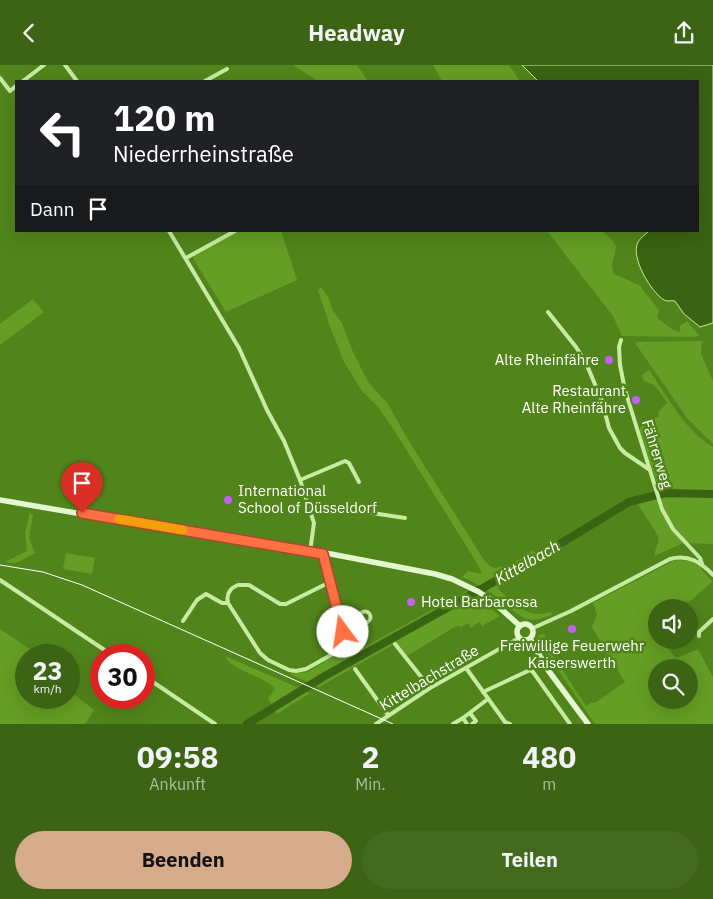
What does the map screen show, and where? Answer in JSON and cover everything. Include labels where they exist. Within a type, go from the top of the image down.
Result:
[{"type":"main road","points":[[0,500],[435,574],[452,579],[486,597],[520,626]]},
{"type":"main road","points":[[526,623],[533,628],[533,634],[530,639],[525,641],[519,638],[517,631],[520,626],[526,623]]},
{"type":"main road","points":[[530,639],[545,665],[588,724]]},
{"type":"street","points":[[24,80],[44,65]]},
{"type":"street","points":[[65,65],[76,80]]},
{"type":"street","points":[[207,80],[226,69]]},
{"type":"street","points":[[0,78],[10,91],[15,87]]},
{"type":"street","points":[[170,232],[239,348],[300,480],[314,523],[310,552]]},
{"type":"street","points":[[186,258],[233,232]]},
{"type":"street","points":[[548,312],[576,347],[586,363],[602,401],[609,428],[620,448],[650,470]]},
{"type":"street","name":"Fährerweg","points":[[621,340],[619,347],[622,378],[659,500],[673,529],[713,575]]},
{"type":"street","points":[[300,480],[344,461],[349,463],[359,482]]},
{"type":"street","points":[[310,511],[333,507],[405,518]]},
{"type":"street","points":[[323,554],[348,653]]},
{"type":"street","points":[[533,628],[577,608],[670,559],[683,557],[702,564]]},
{"type":"street","points":[[0,580],[96,644]]},
{"type":"street","points":[[330,582],[286,604],[280,605],[249,585],[238,585],[230,591],[227,599],[260,653],[268,660],[289,670],[306,669],[346,646]]},
{"type":"street","points":[[184,621],[197,599],[206,594],[222,603],[228,603]]},
{"type":"street","points":[[699,636],[699,632],[713,619]]},
{"type":"street","points":[[343,632],[363,622]]},
{"type":"street","name":"Kittelbachstraße","points":[[376,724],[430,688],[519,638]]},
{"type":"street","points":[[395,644],[430,688]]},
{"type":"street","points":[[466,668],[505,722],[510,724]]},
{"type":"street","points":[[355,669],[388,715]]},
{"type":"street","points":[[483,693],[530,670],[570,724]]},
{"type":"street","points":[[155,683],[215,724]]},
{"type":"street","points":[[453,724],[488,699]]},
{"type":"street","points":[[470,713],[476,723]]},
{"type":"street","points":[[463,718],[467,724]]},
{"type":"shaded area","points":[[293,65],[357,65],[367,80],[316,80]]},
{"type":"shaded area","points":[[433,65],[509,65],[519,80],[441,80]]},
{"type":"shaded area","points":[[522,65],[713,65],[713,323],[700,327],[684,314],[675,301],[665,301],[659,296],[643,274],[639,265],[636,248],[638,242],[648,232],[699,232],[699,80],[537,80]]},
{"type":"shaded area","points":[[233,232],[281,232],[297,280],[226,312],[193,258],[194,255]]},
{"type":"shaded area","points":[[548,232],[603,232],[616,246],[612,266],[614,274],[639,285],[659,310],[657,318],[672,329],[680,332],[680,326],[687,321],[700,336],[622,336],[613,316]]},
{"type":"shaded area","points":[[321,287],[329,298],[332,309],[342,323],[353,352],[368,382],[388,404],[410,443],[486,563],[494,568],[512,564],[532,551],[540,553],[532,563],[498,589],[515,604],[528,612],[542,614],[550,612],[553,614],[536,620],[524,618],[492,593],[462,577],[468,571],[482,574],[394,430],[378,407],[362,391],[344,362],[318,290]]},
{"type":"shaded area","points":[[33,299],[44,312],[0,345],[0,324]]},
{"type":"shaded area","points":[[702,341],[701,354],[713,381],[713,444],[687,418],[635,343]]},
{"type":"shaded area","points":[[649,370],[693,432],[713,447],[713,492],[659,490],[640,427],[659,416],[658,412],[667,403],[655,387],[644,381],[642,375]]},
{"type":"shaded area","points":[[659,495],[713,495],[713,544],[686,543],[664,508]]},
{"type":"shaded area","points":[[656,497],[672,529],[683,543],[655,556],[658,536],[636,501]]},
{"type":"shaded area","points":[[30,513],[33,515],[29,538],[35,553],[17,562],[5,562],[27,551],[25,532]]},
{"type":"shaded area","points":[[66,553],[95,558],[92,574],[63,569]]},
{"type":"shaded area","points":[[676,560],[691,561],[703,567],[701,569],[712,581],[692,599],[648,599],[648,649],[668,649],[676,658],[696,650],[699,651],[713,677],[713,724],[595,724],[537,639],[539,635],[544,634],[550,644],[547,646],[586,706],[595,703],[625,682],[592,627],[597,614],[593,603]]},
{"type":"shaded area","points":[[466,591],[500,616],[482,626],[479,622],[471,628],[468,623],[461,627],[458,625],[407,656],[396,643],[352,668],[349,661],[351,669],[319,687],[289,674],[308,672],[342,651],[348,656]]},
{"type":"shaded area","points":[[0,629],[22,644],[15,644],[15,709],[80,709],[80,699],[90,707],[90,709],[94,710],[85,724],[0,724]]},
{"type":"shaded area","points":[[225,656],[310,693],[277,714],[268,698],[275,689],[264,680],[240,669],[228,661]]},
{"type":"waterway","name":"Kittelbach","points":[[247,724],[323,677],[535,559],[629,502],[665,493],[713,494]]},
{"type":"tram line","points":[[0,565],[43,572],[82,585],[393,724]]},
{"type":"slow traffic","points":[[119,519],[183,530]]},
{"type":"place","name":"Alte Rheinfähre","points":[[609,360]]},
{"type":"place","name":"Restaurant Alte Rheinfähre","points":[[636,400]]},
{"type":"place","name":"International School of Düsseldorf","points":[[228,500]]},
{"type":"place","name":"Hotel Barbarossa","points":[[411,602]]},
{"type":"place","name":"Freiwillige Feuerwehr Kaiserswerth","points":[[572,629]]},
{"type":"route","points":[[82,513],[323,554],[343,632]]}]
